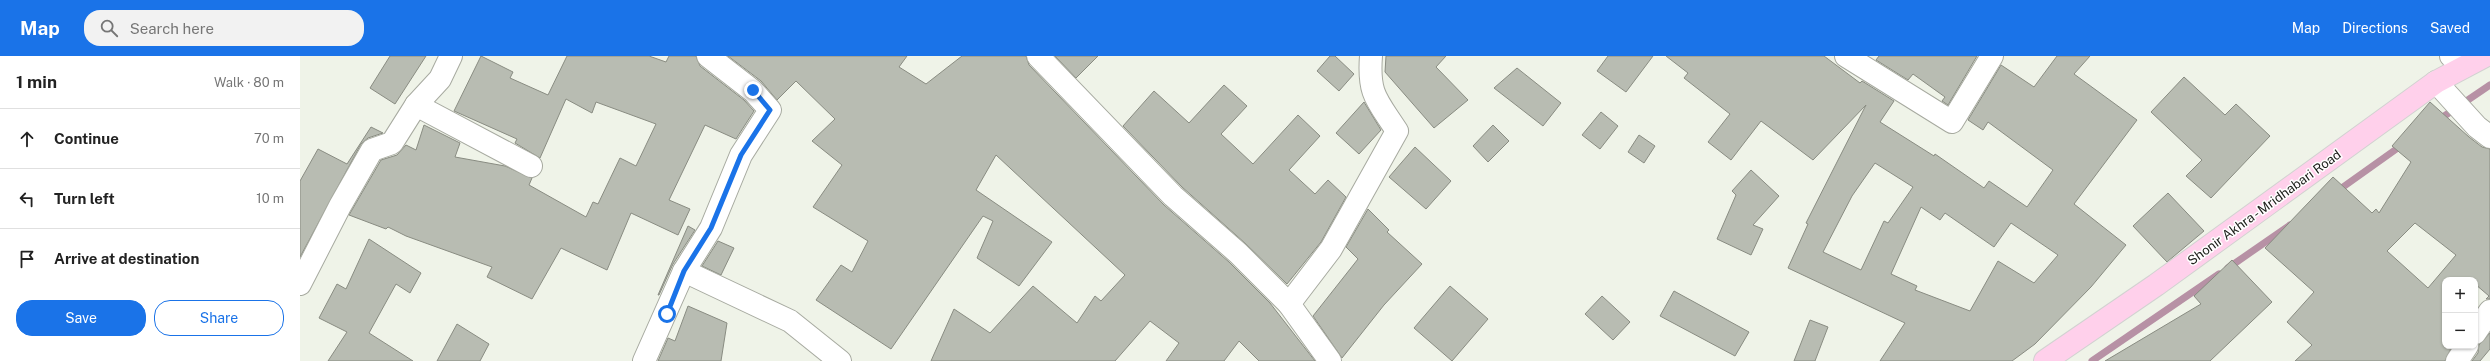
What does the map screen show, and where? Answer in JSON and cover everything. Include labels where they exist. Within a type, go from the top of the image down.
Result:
[{"type":"main road","name":"Shonir Akhra - Mridhabari Road","points":[[2045,361],[2440,87],[2457,62],[2485,56]]},
{"type":"street","points":[[300,284],[340,206],[372,150],[392,143],[416,105],[440,79],[451,56]]},
{"type":"street","points":[[644,361],[684,271],[711,228],[741,155],[770,110],[753,90],[708,56]]},
{"type":"street","points":[[1038,56],[1173,196],[1238,254],[1289,304],[1330,361]]},
{"type":"street","points":[[1289,304],[1331,249],[1397,131],[1373,94],[1369,77],[1371,56]]},
{"type":"street","points":[[1846,56],[1952,122],[1992,56]]},
{"type":"street","points":[[2440,87],[2484,132]]},
{"type":"street","points":[[416,105],[531,166]]},
{"type":"street","points":[[684,271],[790,321],[840,361]]},
{"type":"street","points":[[2478,329],[2490,311]]},
{"type":"street","points":[[2457,361],[2465,349]]},
{"type":"building","points":[[390,56],[426,56],[395,104],[370,88]]},
{"type":"building","points":[[481,56],[513,72],[510,78],[548,95],[567,56],[649,56],[666,62],[669,56],[696,56],[700,66],[744,100],[754,111],[736,139],[705,125],[669,200],[690,209],[678,235],[631,213],[607,270],[561,248],[532,299],[487,277],[492,267],[406,236],[388,227],[386,229],[349,215],[381,160],[397,155],[406,145],[416,150],[424,125],[460,143],[455,157],[505,166],[532,178],[529,185],[586,217],[593,202],[598,204],[620,158],[636,166],[656,124],[596,102],[592,113],[566,99],[540,158],[515,143],[517,139],[454,111]]},
{"type":"building","points":[[728,56],[907,56],[899,67],[926,84],[962,56],[1026,56],[1029,65],[1164,205],[1229,262],[1270,303],[1315,361],[1259,361],[1239,341],[1224,361],[1166,361],[1179,343],[1150,321],[1115,361],[931,361],[954,309],[990,333],[1033,286],[1077,323],[1095,296],[1101,301],[1125,275],[996,155],[976,190],[1052,242],[1019,286],[977,258],[993,221],[983,216],[891,349],[816,300],[841,265],[852,272],[868,241],[813,207],[842,165],[812,141],[835,119],[796,81],[777,100],[761,81]]},
{"type":"building","points":[[1055,56],[1098,56],[1076,78]]},
{"type":"building","points":[[1330,56],[1335,56],[1354,74],[1339,91],[1317,71]]},
{"type":"building","points":[[1386,56],[1446,56],[1436,67],[1468,100],[1434,128],[1385,72]]},
{"type":"building","points":[[1608,56],[1653,56],[1626,92],[1597,71]]},
{"type":"building","points":[[1666,56],[1824,56],[1860,83],[1862,81],[1894,101],[1880,122],[1934,156],[1935,154],[1984,188],[1989,181],[2027,207],[2053,170],[1988,122],[1983,130],[1968,120],[2001,65],[2034,87],[2057,56],[2090,56],[2074,74],[2137,120],[2074,204],[2126,245],[2091,287],[2035,344],[2012,361],[1880,361],[1905,323],[1788,268],[1808,224],[1806,223],[1866,105],[1813,160],[1761,121],[1731,160],[1708,142],[1730,114],[1684,78],[1688,73]],"holes":[[[1875,163],[1913,187],[1888,223],[1884,221],[1861,270],[1823,252],[1852,196]],[[1921,207],[1940,220],[1945,213],[1994,247],[2011,223],[2058,255],[2034,283],[1998,261],[1970,311],[1915,290],[1917,286],[1891,274]]]},
{"type":"building","points":[[1879,56],[1977,56],[1948,105],[1942,101],[1945,97],[1913,74],[1908,80],[1876,60]]},
{"type":"building","points":[[1517,68],[1561,103],[1543,126],[1494,88]]},
{"type":"building","points":[[2184,77],[2225,115],[2236,104],[2270,136],[2211,198],[2186,176],[2202,160],[2151,112]]},
{"type":"building","points":[[1224,85],[1247,106],[1221,134],[1253,164],[1298,115],[1320,136],[1289,170],[1315,194],[1328,180],[1346,197],[1321,242],[1287,284],[1246,244],[1182,187],[1123,126],[1154,91],[1189,123]]},
{"type":"building","points":[[1364,102],[1381,130],[1359,154],[1336,133]]},
{"type":"building","points":[[2430,102],[2469,137],[2482,147],[2490,149],[2490,299],[2486,299],[2489,296],[2478,287],[2478,277],[2442,277],[2442,349],[2451,349],[2445,361],[2295,361],[2312,345],[2287,322],[2314,292],[2265,248],[2333,177],[2372,213],[2376,209],[2379,213],[2411,162],[2392,146]],"holes":[[[2415,223],[2456,255],[2428,288],[2387,251]]]},
{"type":"building","points":[[1601,112],[1618,126],[1600,149],[1582,135]]},
{"type":"building","points":[[1493,125],[1509,141],[1488,162],[1473,146]]},
{"type":"building","points":[[371,127],[383,133],[368,138],[361,144],[300,257],[300,181],[318,149],[347,164]]},
{"type":"building","points":[[1639,135],[1655,146],[1644,163],[1628,152]]},
{"type":"building","points":[[1415,147],[1451,181],[1426,209],[1389,177]]},
{"type":"building","points":[[1751,170],[1779,196],[1753,225],[1763,229],[1751,255],[1717,239],[1736,195],[1732,191]]},
{"type":"building","points":[[2168,193],[2204,231],[2167,262],[2133,226]]},
{"type":"building","points":[[1368,209],[1389,230],[1387,232],[1422,264],[1384,305],[1342,358],[1313,316],[1358,259],[1346,247]]},
{"type":"building","points":[[688,226],[695,230],[673,264],[658,295]]},
{"type":"building","points":[[369,239],[421,273],[410,293],[396,284],[369,333],[413,361],[328,361],[347,332],[319,318],[337,284],[346,289]]},
{"type":"building","points":[[718,241],[734,248],[721,275],[702,266]]},
{"type":"building","points":[[2232,260],[2272,302],[2210,361],[2105,361],[2201,304],[2194,296]]},
{"type":"building","points":[[1450,286],[1488,319],[1452,361],[1414,328]]},
{"type":"building","points":[[1674,291],[1749,332],[1735,356],[1660,316]]},
{"type":"building","points":[[1602,296],[1630,322],[1613,340],[1585,314]]},
{"type":"building","points":[[688,306],[727,323],[721,361],[658,361],[668,338],[675,341]]},
{"type":"building","points":[[1810,320],[1828,327],[1815,361],[1794,361]]},
{"type":"building","points":[[457,324],[489,344],[480,361],[437,361]]},
{"type":"building","points":[[2490,333],[2490,349],[2480,361],[2472,361],[2478,353],[2479,345]]},
{"type":"waterway","points":[[2437,121],[2490,85]]},
{"type":"waterway","points":[[2336,192],[2402,145]]},
{"type":"waterway","points":[[2228,268],[2290,225]]},
{"type":"waterway","points":[[2092,361],[2219,274]]},
{"type":"route","points":[[667,314],[684,271],[711,228],[741,155],[770,110],[753,90]]}]
